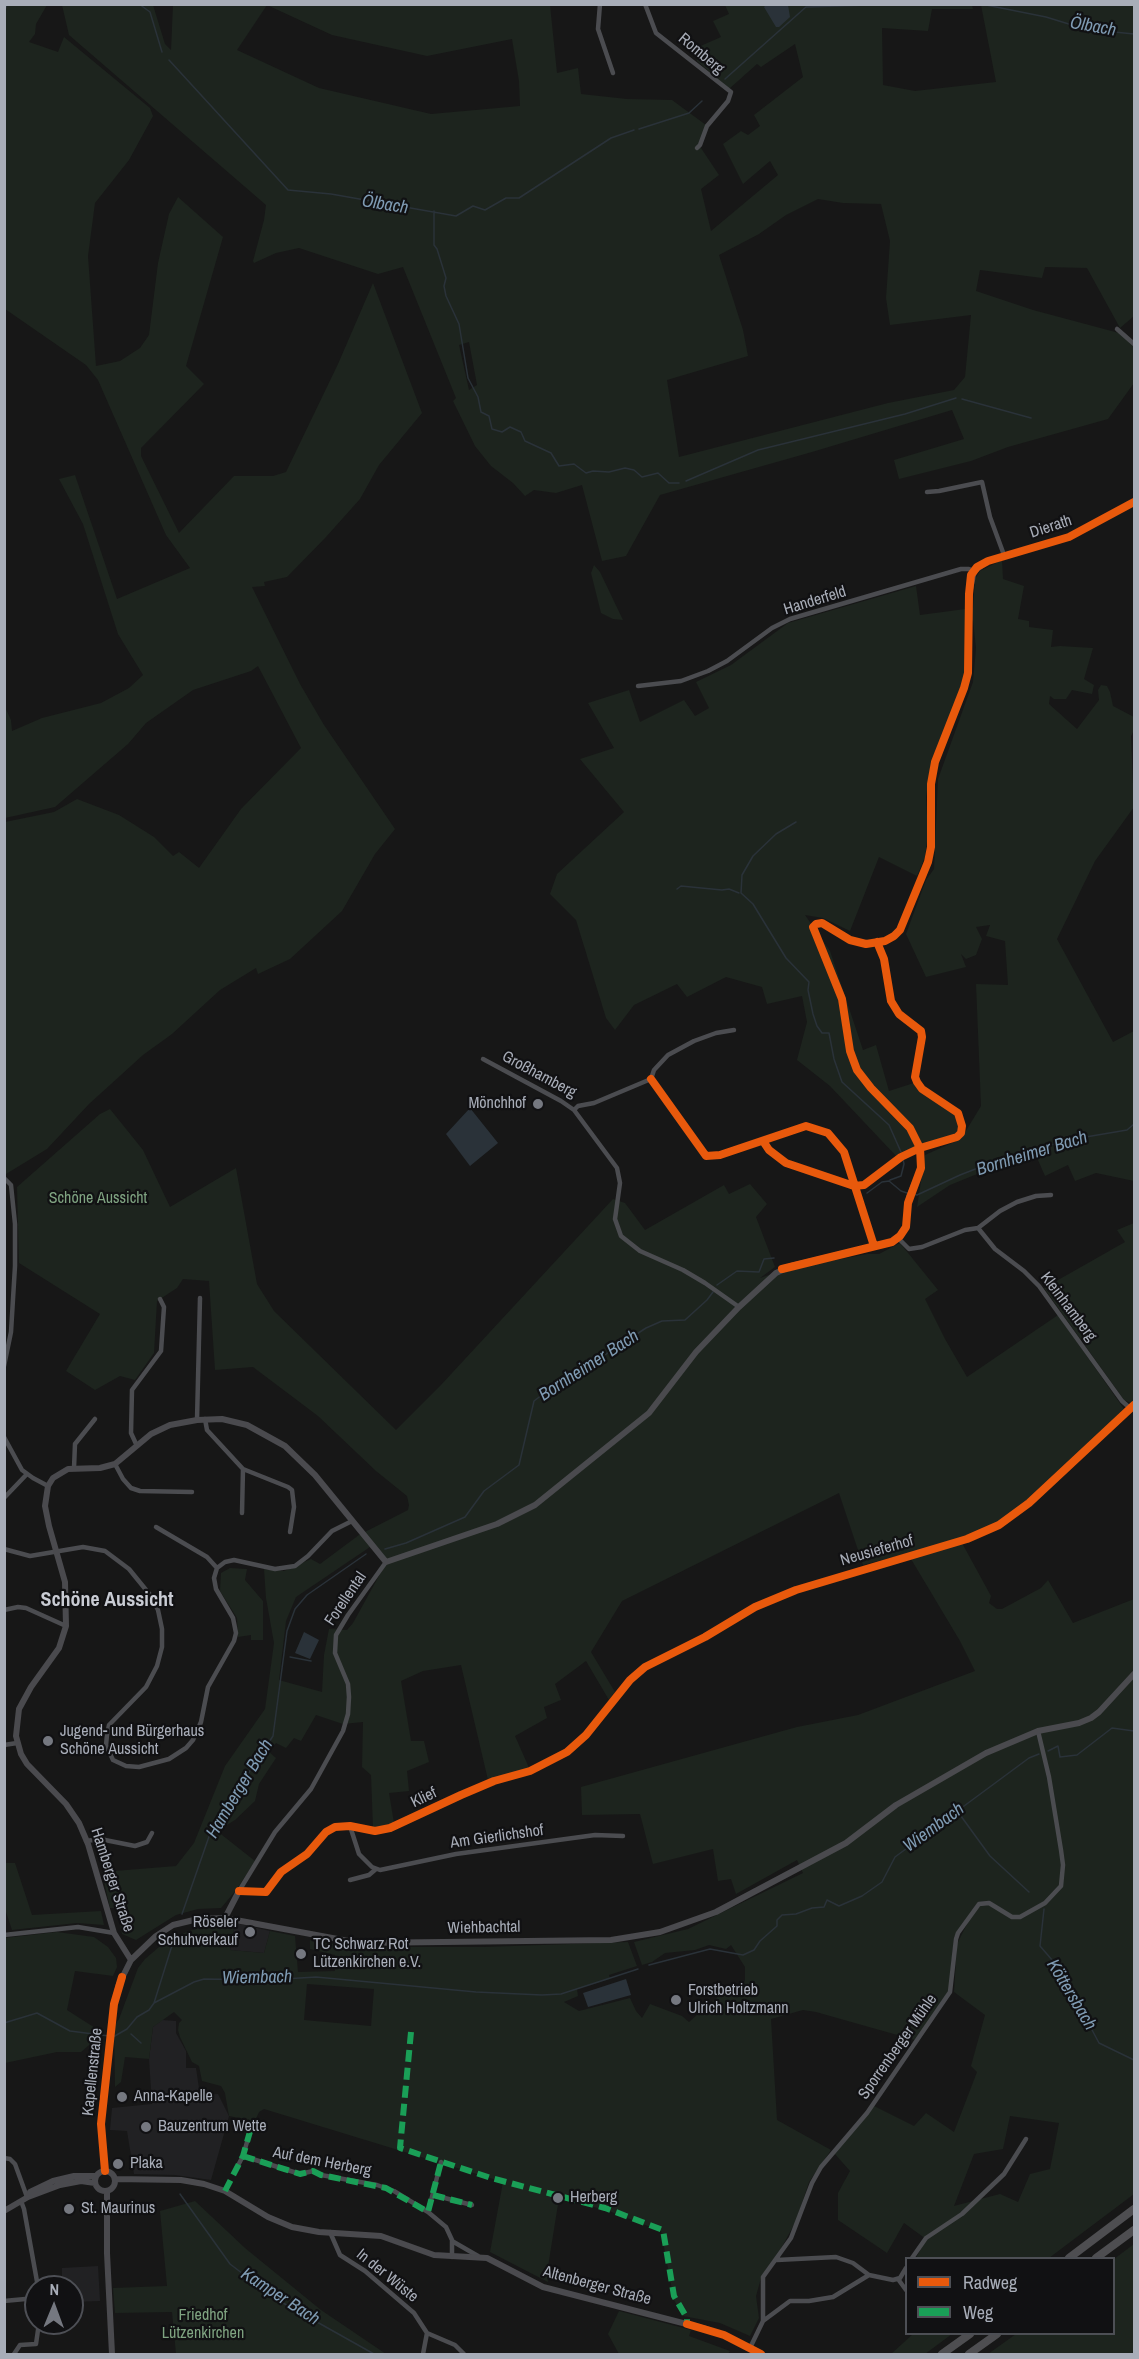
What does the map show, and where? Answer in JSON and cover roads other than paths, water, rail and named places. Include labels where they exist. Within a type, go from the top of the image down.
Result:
[{"type":"highway","points":[[1072,2257],[1134,2209]]},
{"type":"highway","points":[[1099,2257],[1134,2230]]},
{"type":"highway","points":[[942,2355],[969,2335]]},
{"type":"highway","points":[[969,2355],[995,2335]]},
{"type":"street","points":[[600,4],[598,29],[613,73]]},
{"type":"street","name":"Romberg","points":[[645,4],[656,33],[731,92],[728,101],[707,126],[697,148]]},
{"type":"street","points":[[1117,328],[1134,344]]},
{"type":"street","points":[[927,492],[982,482],[990,517],[1004,555]]},
{"type":"street","name":"Dierath","points":[[974,571],[982,563],[1004,555],[1069,537],[1134,502]]},
{"type":"street","name":"Handerfeld","points":[[638,686],[681,681],[708,671],[727,661],[772,628],[790,619],[965,568],[974,571]]},
{"type":"street","points":[[974,571],[970,580],[969,594],[968,673],[935,762],[931,784],[931,847],[925,869],[899,932],[877,942],[860,943],[850,940],[822,923],[813,927],[842,999],[850,1051],[857,1070],[871,1088],[910,1128],[920,1148],[921,1168],[909,1197],[906,1227],[898,1238],[905,1246],[912,1249],[965,1230],[978,1228],[1000,1211],[1017,1202],[1036,1196],[1051,1195]]},
{"type":"street","points":[[763,1141],[769,1150],[786,1163],[854,1186],[864,1185],[886,1166],[920,1148],[957,1137],[961,1133],[961,1118],[958,1113],[922,1089],[917,1082],[915,1077],[922,1037],[921,1030],[899,1014],[891,1000],[884,958],[877,942]]},
{"type":"street","points":[[734,1030],[716,1033],[668,1054],[654,1070],[651,1079],[706,1156],[720,1155],[806,1126],[822,1130],[838,1143],[844,1152],[874,1246]]},
{"type":"street","name":"Großhamberg","points":[[483,1059],[574,1110],[578,1106],[594,1103],[651,1079]]},
{"type":"street","points":[[574,1110],[617,1168],[620,1183],[615,1219],[616,1228],[621,1236],[640,1251],[683,1270],[739,1307]]},
{"type":"street","points":[[4,1366],[11,1332],[15,1279],[15,1224],[11,1185],[6,1179]]},
{"type":"street","name":"Kleinhamberg","points":[[978,1228],[995,1249],[1040,1286],[1122,1401],[1132,1407]]},
{"type":"street","name":"Forellental","points":[[225,1917],[275,1832],[311,1789],[342,1731],[348,1714],[350,1697],[348,1684],[335,1653],[336,1635],[386,1562],[497,1524],[535,1505],[649,1413],[696,1352],[769,1278],[782,1269],[898,1238]]},
{"type":"street","points":[[196,1420],[200,1298]]},
{"type":"street","points":[[137,1446],[131,1433],[132,1390],[161,1351],[164,1307],[160,1299]]},
{"type":"street","name":"Neusieferhof","points":[[615,1697],[645,1667],[705,1637],[769,1600],[830,1579],[967,1539],[999,1525],[1029,1503],[1132,1407]]},
{"type":"street","points":[[74,1468],[75,1444],[95,1419]]},
{"type":"street","points":[[205,1419],[207,1430],[243,1469],[288,1486],[292,1491],[294,1507],[290,1532]]},
{"type":"street","points":[[4,1745],[17,1743],[16,1726],[19,1709],[31,1687],[54,1656],[66,1626],[65,1582],[45,1506],[48,1486],[61,1472],[74,1468],[100,1468],[115,1464],[157,1430],[183,1421],[222,1419],[247,1425],[285,1446],[315,1475],[386,1562]]},
{"type":"street","points":[[4,1437],[22,1470],[48,1486]]},
{"type":"street","points":[[115,1464],[130,1488],[141,1491],[192,1492]]},
{"type":"street","points":[[242,1513],[243,1469]]},
{"type":"street","points":[[4,1498],[27,1474]]},
{"type":"street","points":[[4,1549],[30,1556],[83,1547],[105,1551],[139,1578],[158,1610],[162,1636],[157,1666],[146,1687],[110,1725],[106,1735],[110,1757],[132,1767],[162,1762],[177,1755],[193,1740],[198,1730],[208,1687],[230,1651],[236,1633],[233,1618],[216,1589],[214,1578],[217,1568],[234,1560],[275,1569],[294,1566],[308,1556],[332,1531],[352,1521]]},
{"type":"street","points":[[156,1527],[207,1557],[217,1568]]},
{"type":"street","points":[[4,1610],[26,1608],[66,1626]]},
{"type":"street","name":"Wiehbachtal","points":[[131,1960],[156,1936],[173,1925],[198,1919],[225,1917],[359,1943],[611,1940],[689,1924],[846,1844],[896,1805],[993,1750],[1038,1731],[1079,1723],[1091,1718],[1100,1712],[1134,1674]]},
{"type":"street","name":"Klief","points":[[239,1892],[266,1892],[281,1872],[307,1854],[326,1832],[335,1827],[350,1826],[375,1831],[390,1828],[486,1785],[530,1771],[575,1746],[615,1697]]},
{"type":"street","name":"Sporrenberger Mühle","points":[[750,2348],[763,2320],[763,2277],[791,2238],[812,2183],[821,2167],[867,2113],[950,1992],[956,1937],[976,1907],[981,1903],[989,1903],[1012,1917],[1020,1917],[1045,1903],[1061,1886],[1063,1865],[1061,1851],[1049,1777],[1038,1731]]},
{"type":"street","name":"Hamberger Straße","points":[[17,1743],[27,1764],[69,1808],[79,1823],[114,1933],[131,1960]]},
{"type":"street","points":[[350,1826],[359,1854],[376,1869]]},
{"type":"street","points":[[86,1840],[100,1839],[135,1846],[147,1842],[152,1833]]},
{"type":"street","name":"Am Gierlichshof","points":[[350,1881],[369,1875],[376,1869],[456,1854],[595,1835],[623,1836]]},
{"type":"street","points":[[4,1935],[78,1927],[114,1933]]},
{"type":"street","name":"Kapellenstraße","points":[[105,2171],[101,2124],[110,2031],[114,2004],[131,1960]]},
{"type":"street","points":[[235,2171],[243,2156],[253,2121]]},
{"type":"street","points":[[913,2257],[926,2238],[962,2214],[1004,2175],[1026,2139]]},
{"type":"street","name":"Auf dem Herberg","points":[[243,2156],[300,2174],[313,2171],[321,2175],[386,2187],[428,2212],[446,2227],[452,2240],[481,2258]]},
{"type":"street","points":[[4,2158],[10,2159],[15,2164],[28,2198]]},
{"type":"street","points":[[428,2212],[441,2162]]},
{"type":"street","points":[[4,2211],[21,2201],[69,2183],[96,2180],[105,2171],[111,2173],[115,2179],[113,2188],[107,2191],[101,2190],[96,2180]]},
{"type":"street","name":"Altenberger Straße","points":[[115,2179],[180,2180],[204,2184],[225,2191],[279,2222],[306,2230],[381,2236],[432,2255],[494,2261],[543,2287],[706,2329],[761,2355]]},
{"type":"street","points":[[107,2191],[107,2253],[112,2355]]},
{"type":"street","points":[[433,2195],[472,2205]]},
{"type":"street","points":[[21,2201],[36,2275]]},
{"type":"street","name":"In der Wüste","points":[[330,2232],[340,2255],[365,2271],[414,2313],[427,2333]]},
{"type":"street","points":[[452,2240],[452,2257]]},
{"type":"street","points":[[777,2260],[836,2257],[852,2263],[869,2275],[898,2279],[905,2289]]},
{"type":"street","points":[[898,2279],[905,2269]]},
{"type":"street","name":"Sporrenberger Mühle","points":[[763,2320],[790,2301],[809,2301],[839,2295],[869,2275]]},
{"type":"street","points":[[4,2301],[24,2299]]},
{"type":"street","points":[[423,2355],[427,2333],[455,2345],[464,2355]]},
{"type":"street","points":[[14,2355],[20,2345],[36,2344],[37,2335]]},
{"type":"waterway","name":"Ölbach","points":[[4,13],[7,4]]},
{"type":"waterway","name":"Ölbach","points":[[139,4],[150,12],[162,52]]},
{"type":"waterway","name":"Ölbach","points":[[725,79],[806,7],[901,4]]},
{"type":"waterway","name":"Ölbach","points":[[981,4],[1046,17],[1085,29],[1134,34]]},
{"type":"waterway","name":"Ölbach","points":[[169,60],[288,190],[331,194],[456,216],[473,206],[485,210],[506,198],[519,198],[611,138],[634,130]]},
{"type":"waterway","name":"Ölbach","points":[[639,129],[689,113],[702,101]]},
{"type":"waterway","points":[[434,211],[434,245],[446,278],[444,286],[446,296],[459,324],[468,378],[478,397],[481,412],[489,416],[492,429],[502,432],[510,427],[521,432],[525,441],[551,453],[559,466],[574,464],[586,473],[609,472],[625,468],[634,470],[642,477],[658,473],[669,483],[679,483]]},
{"type":"waterway","points":[[686,481],[758,450],[905,414],[956,398]]},
{"type":"waterway","points":[[962,399],[1031,418]]},
{"type":"waterway","points":[[796,822],[776,834],[753,856],[742,875],[741,893],[753,904],[786,958],[809,982],[808,990],[813,1014],[822,1033],[829,1033],[834,1059],[842,1082],[889,1125],[901,1152]]},
{"type":"waterway","points":[[677,889],[681,886],[729,889],[739,893]]},
{"type":"waterway","name":"Bornheimer Bach","points":[[912,1194],[917,1195],[996,1161],[1068,1140],[1127,1130],[1134,1124]]},
{"type":"waterway","points":[[890,1180],[901,1176],[903,1159]]},
{"type":"waterway","name":"Bornheimer Bach","points":[[867,1193],[882,1182],[889,1181],[907,1193]]},
{"type":"waterway","name":"Bornheimer Bach","points":[[717,1285],[737,1271],[759,1272],[764,1259],[774,1258]]},
{"type":"waterway","name":"Bornheimer Bach","points":[[385,1549],[406,1543],[465,1517],[484,1491],[519,1465],[534,1401],[572,1372],[603,1356],[646,1328],[662,1321],[685,1320],[713,1292]]},
{"type":"waterway","name":"Hamberger Bach","points":[[182,1914],[212,1828],[273,1736],[287,1631],[295,1609],[307,1595],[366,1554]]},
{"type":"waterway","points":[[290,1657],[311,1661]]},
{"type":"waterway","name":"Wiembach","points":[[1048,1751],[1058,1746],[1060,1757],[1077,1755],[1112,1728],[1134,1731]]},
{"type":"waterway","name":"Wiembach","points":[[649,1965],[710,1949],[743,1955],[754,1950],[760,1941],[777,1926],[777,1920],[782,1915],[824,1907],[827,1900],[839,1906],[862,1896],[882,1882],[895,1857],[1029,1758],[1039,1754]]},
{"type":"waterway","name":"Köttersbach","points":[[958,1812],[990,1856],[1029,1892]]},
{"type":"waterway","name":"Köttersbach","points":[[1044,1909],[1040,1946],[1059,1968],[1099,2043],[1134,2060]]},
{"type":"waterway","name":"Hamberger Bach","points":[[154,2003],[175,1936]]},
{"type":"waterway","name":"Wiembach","points":[[113,2037],[127,2029],[154,2003],[204,1979],[268,1980],[316,1977],[476,1992],[542,1995],[561,1994],[638,1969]]},
{"type":"waterway","name":"Wiembach","points":[[4,2023],[37,2013],[70,2031],[109,2036]]},
{"type":"waterway","name":"Kamper Bach","points":[[131,2034],[141,2043]]},
{"type":"waterway","name":"Kamper Bach","points":[[180,2194],[230,2264],[276,2299],[374,2354]]},
{"type":"place","name":"Mönchhof","points":[[538,1104]]},
{"type":"place","name":"Jugend- und Bürgerhaus Schöne Aussicht","points":[[48,1741]]},
{"type":"place","name":"Röseler Schuhverkauf","points":[[250,1932]]},
{"type":"place","name":"TC Schwarz Rot Lützenkirchen e.V.","points":[[301,1954]]},
{"type":"place","name":"Forstbetrieb Ulrich Holtzmann","points":[[676,2000]]},
{"type":"place","name":"Anna-Kapelle","points":[[122,2097]]},
{"type":"place","name":"Bauzentrum Wette","points":[[146,2127]]},
{"type":"place","name":"Plaka","points":[[118,2164]]},
{"type":"place","name":"Herberg","points":[[558,2198]]},
{"type":"place","name":"St. Maurinus","points":[[69,2209]]},
{"type":"district","name":"Schöne Aussicht","points":[[107,1601]]},
{"type":"park label","name":"Friedhof Lützenkirchen","points":[[203,2325]]}]
